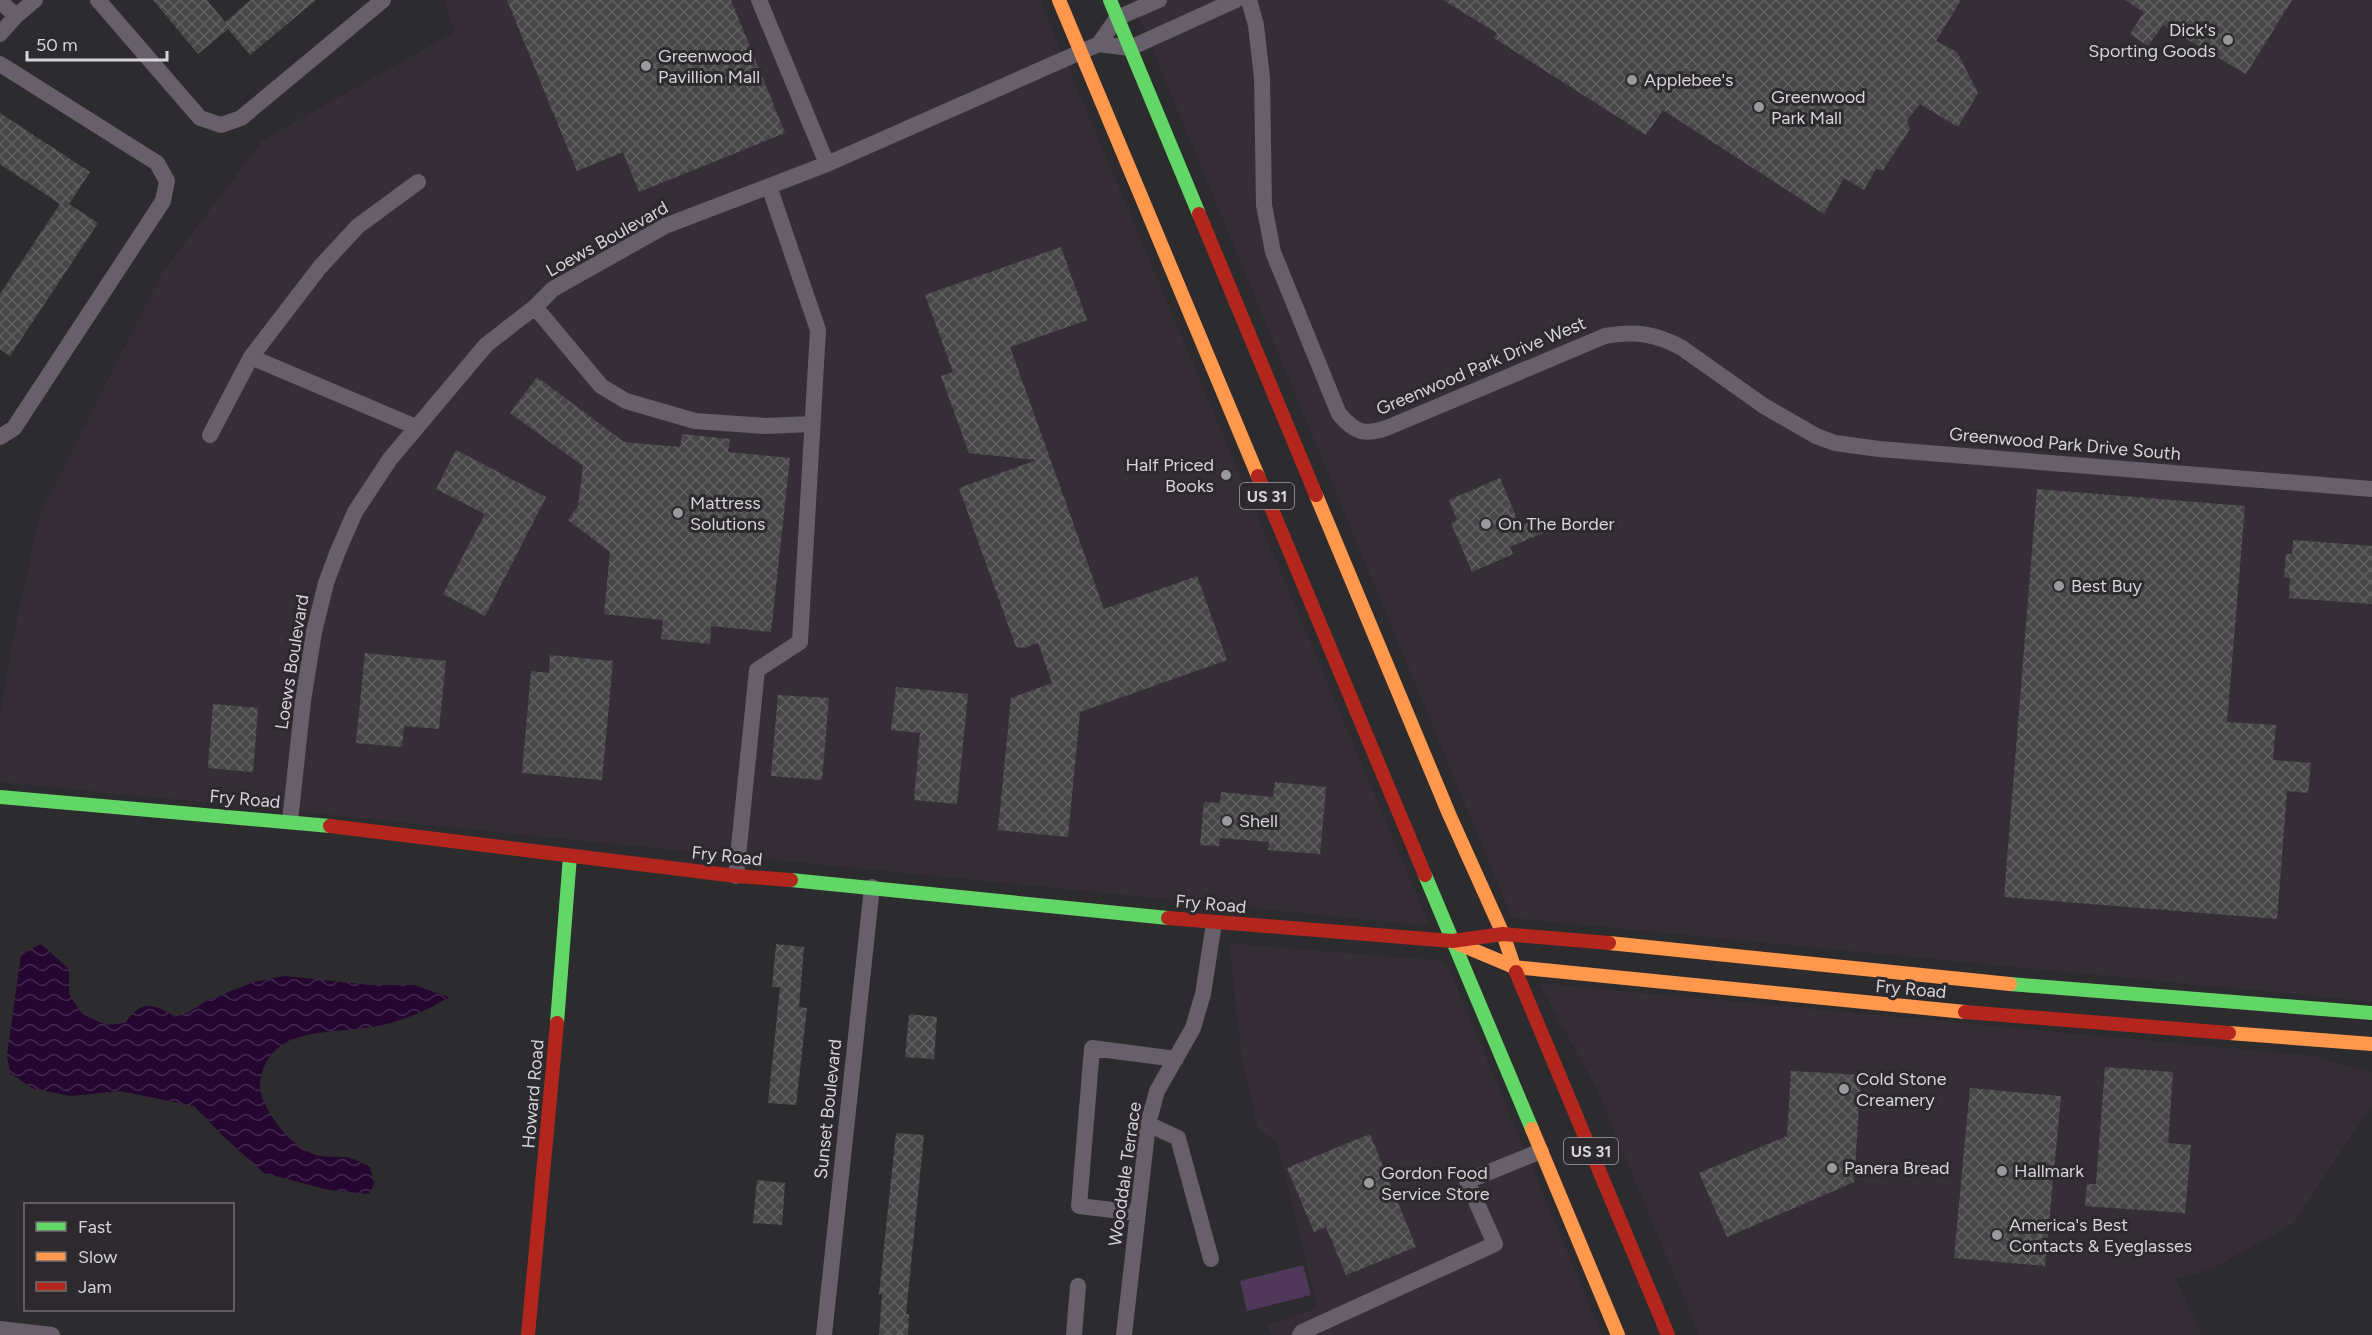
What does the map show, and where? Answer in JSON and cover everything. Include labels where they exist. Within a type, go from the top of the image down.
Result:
[{"type":"street","points":[[0,34],[35,0]]},
{"type":"street","points":[[98,0],[200,118],[221,125],[241,118],[383,0]]},
{"type":"street","points":[[759,0],[827,164]]},
{"type":"street","name":"US 31","points":[[1059,0],[1618,1335]]},
{"type":"street","name":"US 31","points":[[1110,0],[1449,814],[1503,934],[1514,967],[1668,1335]]},
{"type":"street","points":[[1159,0],[1117,18],[1099,44],[1130,48],[1236,0]]},
{"type":"street","name":"Greenwood Park Drive West","points":[[1249,0],[1256,25],[1262,78],[1264,206],[1272,252],[1339,414],[1352,429],[1369,432],[1389,427],[1605,336],[1622,333],[1649,334],[1664,338],[1706,364],[1764,406]]},
{"type":"street","points":[[0,2],[16,16]]},
{"type":"street","name":"Loews Boulevard","points":[[290,821],[303,701],[314,632],[326,583],[355,512],[390,459],[486,345],[535,307],[553,289],[665,226],[827,164],[1099,44]]},
{"type":"street","points":[[0,64],[157,163],[167,181],[163,201],[14,428],[0,437]]},
{"type":"street","points":[[210,435],[251,357],[320,267],[358,226],[418,183]]},
{"type":"street","points":[[736,876],[757,670],[800,642],[818,330],[769,186]]},
{"type":"street","points":[[535,307],[601,386],[626,400],[695,421],[766,426],[812,423]]},
{"type":"street","points":[[251,357],[416,427]]},
{"type":"street","name":"Greenwood Park Drive South","points":[[1764,406],[1816,436],[1854,447],[2372,489]]},
{"type":"street","name":"Fry Road","points":[[0,797],[89,802],[290,821],[736,876],[872,887],[1214,923],[1452,941],[1503,934],[1952,979],[2372,1013]]},
{"type":"street","name":"Howard Road","points":[[528,1335],[555,1052],[570,856]]},
{"type":"street","name":"Sunset Boulevard","points":[[824,1335],[872,887]]},
{"type":"street","name":"Wooddale Terrace","points":[[1124,1335],[1149,1124],[1157,1091],[1193,1029],[1203,993],[1214,923]]},
{"type":"street","name":"Fry Road","points":[[1452,941],[1514,967],[1954,1011],[2372,1044]]},
{"type":"street","points":[[1138,1213],[1078,1206],[1092,1048],[1176,1059]]},
{"type":"street","points":[[1149,1124],[1178,1138],[1211,1259]]},
{"type":"street","points":[[1300,1335],[1302,1332],[1495,1244],[1467,1181],[1541,1151]]},
{"type":"street","points":[[1074,1335],[1078,1286]]},
{"type":"street","points":[[0,1329],[52,1335]]},
{"type":"shaded area","points":[[444,0],[1040,0],[1430,926],[0,782],[0,717],[12,643],[39,516],[162,273],[263,140],[454,32]]},
{"type":"shaded area","points":[[1132,0],[2372,0],[2372,1002],[1512,918]]},
{"type":"shaded area","points":[[1229,943],[1446,961],[1602,1335],[1272,1335],[1267,1325],[1317,1308],[1277,1142],[1258,1129],[1242,1063]]},
{"type":"shaded area","points":[[1539,983],[2314,1056],[2372,1073],[2372,1105],[2293,1224],[2213,1268],[2176,1280],[2202,1335],[1699,1335],[1597,1090]]},
{"type":"shaded area","points":[[1303,1265],[1311,1295],[1247,1311],[1240,1281]]},
{"type":"water","points":[[41,944],[69,969],[69,994],[82,1014],[106,1025],[125,1023],[137,1010],[148,1006],[175,1017],[187,1013],[208,1000],[254,982],[284,976],[370,985],[414,985],[449,997],[424,1011],[388,1024],[330,1031],[298,1038],[284,1044],[272,1054],[264,1067],[260,1085],[262,1098],[284,1132],[297,1145],[313,1154],[347,1158],[370,1167],[374,1183],[369,1194],[329,1190],[264,1173],[194,1106],[120,1091],[70,1096],[32,1088],[10,1073],[7,1055],[21,955]]},
{"type":"building","points":[[153,0],[207,0],[225,22],[251,0],[316,0],[250,55],[228,29],[198,54]]},
{"type":"building","name":"Greenwood Pavillion Mall","points":[[507,0],[731,0],[785,133],[639,192],[623,152],[577,171]]},
{"type":"building","name":"Greenwood Park Mall","points":[[1443,0],[1961,0],[1936,41],[1957,52],[1978,93],[1958,127],[1920,104],[1907,120],[1910,129],[1883,170],[1876,169],[1864,190],[1844,178],[1824,214],[1663,110],[1646,135],[1494,38],[1497,33]]},
{"type":"building","name":"Dick's Sporting Goods","points":[[2125,0],[2292,0],[2246,74],[2163,25],[2148,46],[2130,34],[2144,12]]},
{"type":"building","points":[[0,113],[90,172],[69,204],[98,223],[10,356],[0,349],[0,294],[60,204],[0,164]]},
{"type":"building","points":[[1061,247],[1087,320],[1010,347],[1104,609],[1197,576],[1227,660],[1080,712],[1068,837],[998,830],[1011,698],[1052,683],[1038,643],[1024,648],[1016,647],[959,488],[1037,460],[969,453],[941,376],[953,372],[925,295]]},
{"type":"building","name":"Mattress Solutions","points":[[537,377],[624,442],[680,447],[682,434],[730,439],[728,452],[790,458],[771,632],[711,626],[710,644],[661,639],[663,620],[604,614],[610,552],[568,520],[578,506],[583,466],[510,413]]},
{"type":"building","points":[[456,450],[546,497],[485,616],[443,594],[485,514],[436,489]]},
{"type":"building","name":"On The Border","points":[[1500,478],[1520,526],[1537,519],[1543,533],[1510,547],[1513,554],[1472,572],[1451,523],[1457,520],[1449,500]]},
{"type":"building","points":[[2037,489],[2245,506],[2227,722],[2276,725],[2273,760],[2311,763],[2308,793],[2287,791],[2277,919],[2004,897]]},
{"type":"building","points":[[2293,540],[2372,546],[2372,604],[2289,598],[2290,578],[2284,578],[2286,554],[2292,554]]},
{"type":"building","points":[[365,653],[446,661],[439,729],[404,726],[402,747],[356,743]]},
{"type":"building","points":[[550,655],[613,661],[602,780],[522,773],[531,671],[549,673]]},
{"type":"building","points":[[896,687],[968,694],[957,804],[914,800],[920,733],[891,730]]},
{"type":"building","points":[[778,695],[829,698],[822,780],[771,776]]},
{"type":"building","points":[[213,704],[258,708],[253,772],[208,768]]},
{"type":"building","points":[[1275,782],[1326,787],[1320,854],[1268,850],[1269,842],[1220,838],[1219,846],[1200,845],[1204,802],[1220,803],[1221,792],[1273,797]]},
{"type":"building","points":[[776,944],[804,947],[799,1007],[807,1008],[796,1105],[768,1103],[780,987],[772,987]]},
{"type":"building","points":[[909,1014],[937,1017],[934,1059],[905,1057]]},
{"type":"building","points":[[2105,1067],[2173,1072],[2168,1143],[2191,1145],[2185,1213],[2085,1206],[2087,1184],[2096,1184]]},
{"type":"building","points":[[1791,1071],[1861,1075],[1854,1182],[1727,1237],[1699,1173],[1787,1136]]},
{"type":"building","points":[[1970,1088],[2061,1096],[2045,1266],[1954,1258]]},
{"type":"building","points":[[896,1133],[924,1135],[906,1314],[909,1314],[908,1335],[879,1335],[882,1294],[879,1294]]},
{"type":"building","points":[[1370,1134],[1416,1247],[1346,1275],[1326,1227],[1314,1232],[1287,1168]]},
{"type":"building","points":[[757,1180],[785,1183],[782,1225],[753,1223]]},
{"type":"traffic: fast","points":[[1110,0],[1199,214]]},
{"type":"traffic: fast","points":[[0,797],[330,826]]},
{"type":"traffic: fast","points":[[557,1023],[570,856]]},
{"type":"traffic: fast","points":[[1425,875],[1532,1129]]},
{"type":"traffic: fast","points":[[791,880],[1168,918]]},
{"type":"traffic: fast","points":[[2010,984],[2372,1013]]},
{"type":"traffic: slow","points":[[1059,0],[1258,476]]},
{"type":"traffic: slow","points":[[1316,495],[1449,814],[1503,934],[1516,972]]},
{"type":"traffic: slow","points":[[1452,941],[1514,967],[1965,1012]]},
{"type":"traffic: slow","points":[[1609,943],[2010,984]]},
{"type":"traffic: slow","points":[[2229,1033],[2372,1044]]},
{"type":"traffic: slow","points":[[1532,1129],[1618,1335]]},
{"type":"traffic: jam","points":[[1199,214],[1316,495]]},
{"type":"traffic: jam","points":[[1258,476],[1425,875]]},
{"type":"traffic: jam","points":[[330,826],[736,876],[791,880]]},
{"type":"traffic: jam","points":[[1168,918],[1452,941],[1503,934],[1609,943]]},
{"type":"traffic: jam","points":[[1516,972],[1668,1335]]},
{"type":"traffic: jam","points":[[1965,1012],[2229,1033]]},
{"type":"traffic: jam","points":[[528,1335],[557,1023]]},
{"type":"place","name":"Dick's Sporting Goods","points":[[2228,40]]},
{"type":"place","name":"Greenwood Pavillion Mall","points":[[646,66]]},
{"type":"place","name":"Applebee's","points":[[1632,80]]},
{"type":"place","name":"Greenwood Park Mall","points":[[1759,107]]},
{"type":"place","name":"Half Priced Books","points":[[1226,475]]},
{"type":"place","name":"Mattress Solutions","points":[[678,513]]},
{"type":"place","name":"On The Border","points":[[1486,524]]},
{"type":"place","name":"Best Buy","points":[[2059,586]]},
{"type":"place","name":"Shell","points":[[1227,821]]},
{"type":"place","name":"Cold Stone Creamery","points":[[1844,1089]]},
{"type":"place","name":"Panera Bread","points":[[1832,1168]]},
{"type":"place","name":"Hallmark","points":[[2002,1171]]},
{"type":"place","name":"Gordon Food Service Store","points":[[1369,1183]]},
{"type":"place","name":"America's Best Contacts & Eyeglasses","points":[[1997,1235]]}]
